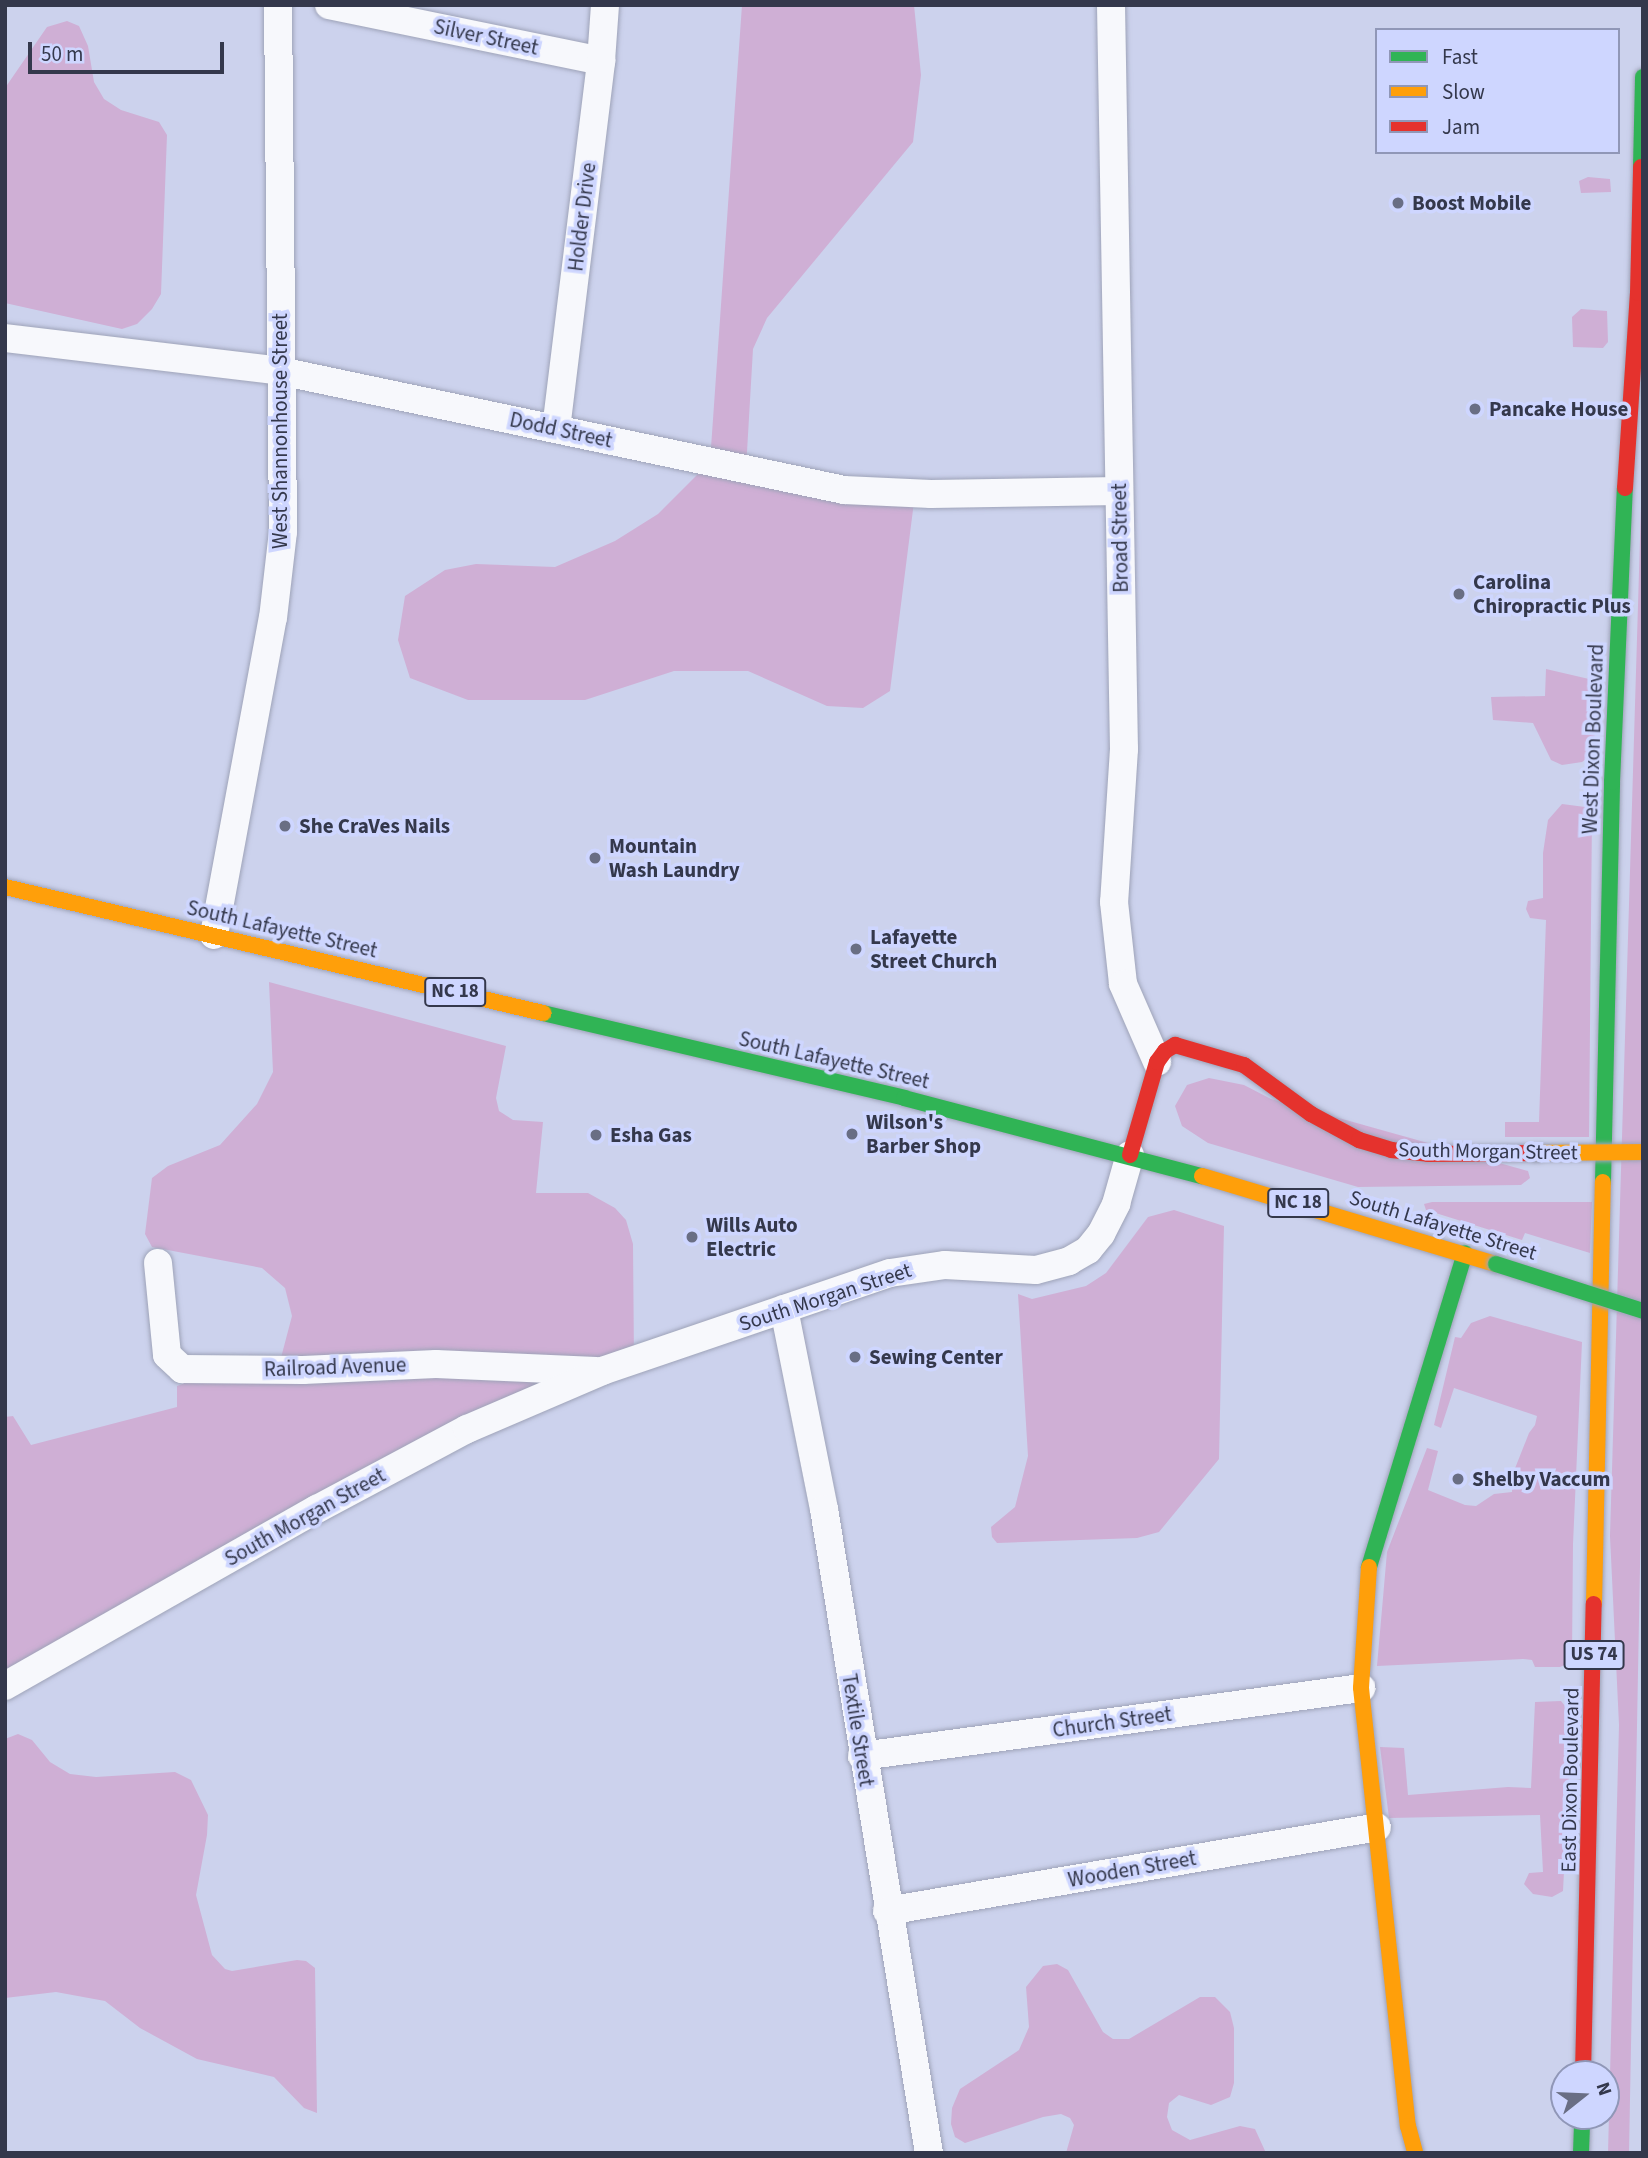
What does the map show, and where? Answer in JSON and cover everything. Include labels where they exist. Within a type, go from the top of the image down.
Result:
[{"type":"main road","name":"West Dixon Boulevard","points":[[1602,1236],[1616,656],[1638,293],[1643,77]]},
{"type":"main road","name":"South Lafayette Street","points":[[5,887],[904,1098],[1130,1155],[1465,1253],[1643,1311]]},
{"type":"main road","name":"South Morgan Street","points":[[1130,1155],[1157,1062],[1165,1051],[1175,1045],[1244,1065],[1311,1114],[1359,1140],[1391,1150],[1428,1154],[1643,1152]]},
{"type":"main road","name":"East Dixon Boulevard","points":[[1583,2060],[1602,1236]]},
{"type":"main road","points":[[1416,2153],[1408,2126],[1361,1688],[1368,1571],[1417,1419],[1465,1253]]},
{"type":"main road","points":[[1581,2153],[1582,2130]]},
{"type":"street","name":"West Shannonhouse Street","points":[[214,935],[273,618],[283,532],[278,5]]},
{"type":"street","name":"Silver Street","points":[[329,5],[601,61]]},
{"type":"street","name":"Holder Drive","points":[[556,429],[601,61],[604,5]]},
{"type":"street","name":"Broad Street","points":[[1111,5],[1124,749],[1114,902],[1117,955],[1129,1002],[1157,1062]]},
{"type":"street","name":"Dodd Street","points":[[5,338],[280,371],[844,490],[931,494],[1119,491]]},
{"type":"street","name":"South Morgan Street","points":[[5,1686],[317,1509],[467,1429],[603,1371],[915,1268],[945,1265],[1036,1270],[1069,1261],[1088,1250],[1101,1234],[1116,1205],[1130,1155]]},
{"type":"street","name":"Railroad Avenue","points":[[158,1263],[167,1355],[170,1361],[182,1369],[303,1370],[436,1364],[603,1371]]},
{"type":"street","name":"Textile Street","points":[[785,1309],[824,1509],[887,1911],[929,2153]]},
{"type":"street","name":"Church Street","points":[[862,1756],[1361,1688]]},
{"type":"street","name":"Wooden Street","points":[[887,1911],[1377,1827]]},
{"type":"shaded area","points":[[742,5],[914,5],[921,75],[913,142],[767,318],[753,349],[746,469],[915,494],[890,691],[863,708],[827,706],[748,671],[674,671],[585,700],[468,700],[410,678],[398,640],[405,596],[445,570],[476,564],[555,567],[615,541],[658,514],[710,462]]},
{"type":"shaded area","points":[[67,21],[79,26],[88,46],[94,82],[104,99],[121,110],[159,122],[167,135],[161,294],[152,309],[137,324],[122,329],[5,303],[5,88],[47,27]]},
{"type":"shaded area","points":[[1588,177],[1610,179],[1611,192],[1581,193],[1579,181]]},
{"type":"shaded area","points":[[1581,309],[1607,311],[1608,342],[1603,348],[1573,347],[1572,317]]},
{"type":"shaded area","points":[[1643,439],[1643,1407],[1629,2153],[1608,2153],[1609,2130],[1620,2130],[1620,2060],[1610,2060],[1619,1725],[1610,1536]]},
{"type":"shaded area","points":[[1546,669],[1589,679],[1596,685],[1594,753],[1582,762],[1562,765],[1551,760],[1533,723],[1493,720],[1491,697],[1545,696]]},
{"type":"shaded area","points":[[1562,804],[1585,807],[1592,813],[1589,1137],[1505,1137],[1505,1122],[1539,1122],[1546,920],[1530,918],[1526,909],[1528,901],[1543,898],[1543,853],[1548,820]]},
{"type":"shaded area","points":[[269,982],[506,1046],[496,1098],[499,1111],[513,1120],[543,1122],[536,1193],[588,1193],[615,1208],[626,1220],[633,1244],[634,1360],[602,1371],[5,1686],[5,1417],[13,1416],[31,1445],[177,1407],[177,1386],[217,1371],[278,1369],[292,1316],[285,1288],[262,1268],[152,1247],[145,1234],[152,1178],[168,1166],[220,1145],[257,1104],[273,1072]]},
{"type":"shaded area","points":[[1209,1078],[1244,1085],[1271,1099],[1528,1171],[1530,1178],[1521,1185],[1358,1187],[1208,1143],[1182,1126],[1175,1106],[1187,1085]]},
{"type":"shaded area","points":[[1592,1202],[1590,1253],[1525,1233],[1522,1240],[1426,1210],[1424,1204]]},
{"type":"shaded area","points":[[1174,1210],[1224,1226],[1219,1459],[1159,1532],[1137,1538],[997,1543],[992,1537],[991,1527],[1015,1507],[1028,1456],[1018,1294],[1032,1299],[1086,1286],[1106,1273],[1148,1217]]},
{"type":"shaded area","points":[[1490,1316],[1582,1342],[1573,1544],[1572,1656],[1569,1663],[1560,1667],[1535,1667],[1532,1660],[1523,1659],[1377,1666],[1387,1552],[1427,1448],[1438,1451],[1428,1490],[1465,1505],[1476,1506],[1494,1494],[1512,1492],[1512,1476],[1529,1433],[1535,1425],[1537,1416],[1454,1388],[1441,1428],[1434,1425],[1455,1337],[1461,1338],[1471,1323]]},
{"type":"shaded area","points":[[1561,1701],[1572,1715],[1563,1891],[1552,1897],[1533,1894],[1524,1884],[1529,1873],[1543,1872],[1540,1815],[1389,1818],[1380,1747],[1404,1748],[1408,1795],[1508,1787],[1531,1788],[1535,1702]]},
{"type":"shaded area","points":[[18,1734],[32,1740],[50,1762],[70,1774],[96,1777],[175,1772],[191,1780],[208,1815],[196,1895],[212,1955],[225,1969],[232,1971],[297,1960],[306,1961],[315,1968],[317,2113],[304,2108],[274,2077],[197,2059],[140,2028],[105,2001],[56,1992],[5,1998],[5,1739]]},
{"type":"shaded area","points":[[1057,1964],[1068,1970],[1103,2032],[1113,2039],[1129,2039],[1200,1997],[1215,1997],[1230,2012],[1234,2028],[1234,2083],[1230,2097],[1211,2105],[1179,2095],[1169,2103],[1167,2117],[1172,2130],[1190,2140],[1240,2126],[1255,2129],[1266,2153],[1066,2153],[1074,2125],[1070,2118],[1061,2114],[1043,2117],[965,2143],[955,2137],[951,2124],[952,2108],[960,2089],[1019,2050],[1029,2027],[1026,1987],[1043,1966]]},
{"type":"traffic: fast","points":[[1641,167],[1643,77]]},
{"type":"traffic: fast","points":[[1603,1182],[1612,782],[1625,488]]},
{"type":"traffic: fast","points":[[543,1013],[904,1098],[1202,1176]]},
{"type":"traffic: fast","points":[[1369,1567],[1465,1253]]},
{"type":"traffic: fast","points":[[1496,1264],[1643,1311]]},
{"type":"traffic: fast","points":[[1581,2153],[1582,2130]]},
{"type":"traffic: slow","points":[[5,887],[543,1013]]},
{"type":"traffic: slow","points":[[1537,1153],[1643,1152]]},
{"type":"traffic: slow","points":[[1202,1176],[1496,1264]]},
{"type":"traffic: slow","points":[[1594,1604],[1603,1182]]},
{"type":"traffic: slow","points":[[1369,1567],[1361,1688],[1408,2126],[1415,2153]]},
{"type":"traffic: jam","points":[[1625,488],[1638,293],[1641,167]]},
{"type":"traffic: jam","points":[[1130,1155],[1157,1062],[1165,1051],[1175,1045],[1244,1065],[1311,1114],[1359,1140],[1391,1150],[1428,1154],[1537,1153]]},
{"type":"traffic: jam","points":[[1583,2060],[1594,1604]]},
{"type":"place","name":"Boost Mobile","points":[[1398,203]]},
{"type":"place","name":"Pancake House","points":[[1475,409]]},
{"type":"place","name":"Carolina Chiropractic Plus","points":[[1459,594]]},
{"type":"place","name":"She CraVes Nails","points":[[285,826]]},
{"type":"place","name":"Mountain Wash Laundry","points":[[595,858]]},
{"type":"place","name":"Lafayette Street Church","points":[[856,949]]},
{"type":"place","name":"Wilson's Barber Shop","points":[[852,1134]]},
{"type":"place","name":"Esha Gas","points":[[596,1135]]},
{"type":"place","name":"Wills Auto Electric","points":[[692,1237]]},
{"type":"place","name":"Sewing Center","points":[[855,1357]]},
{"type":"place","name":"Shelby Vaccum","points":[[1458,1479]]}]
